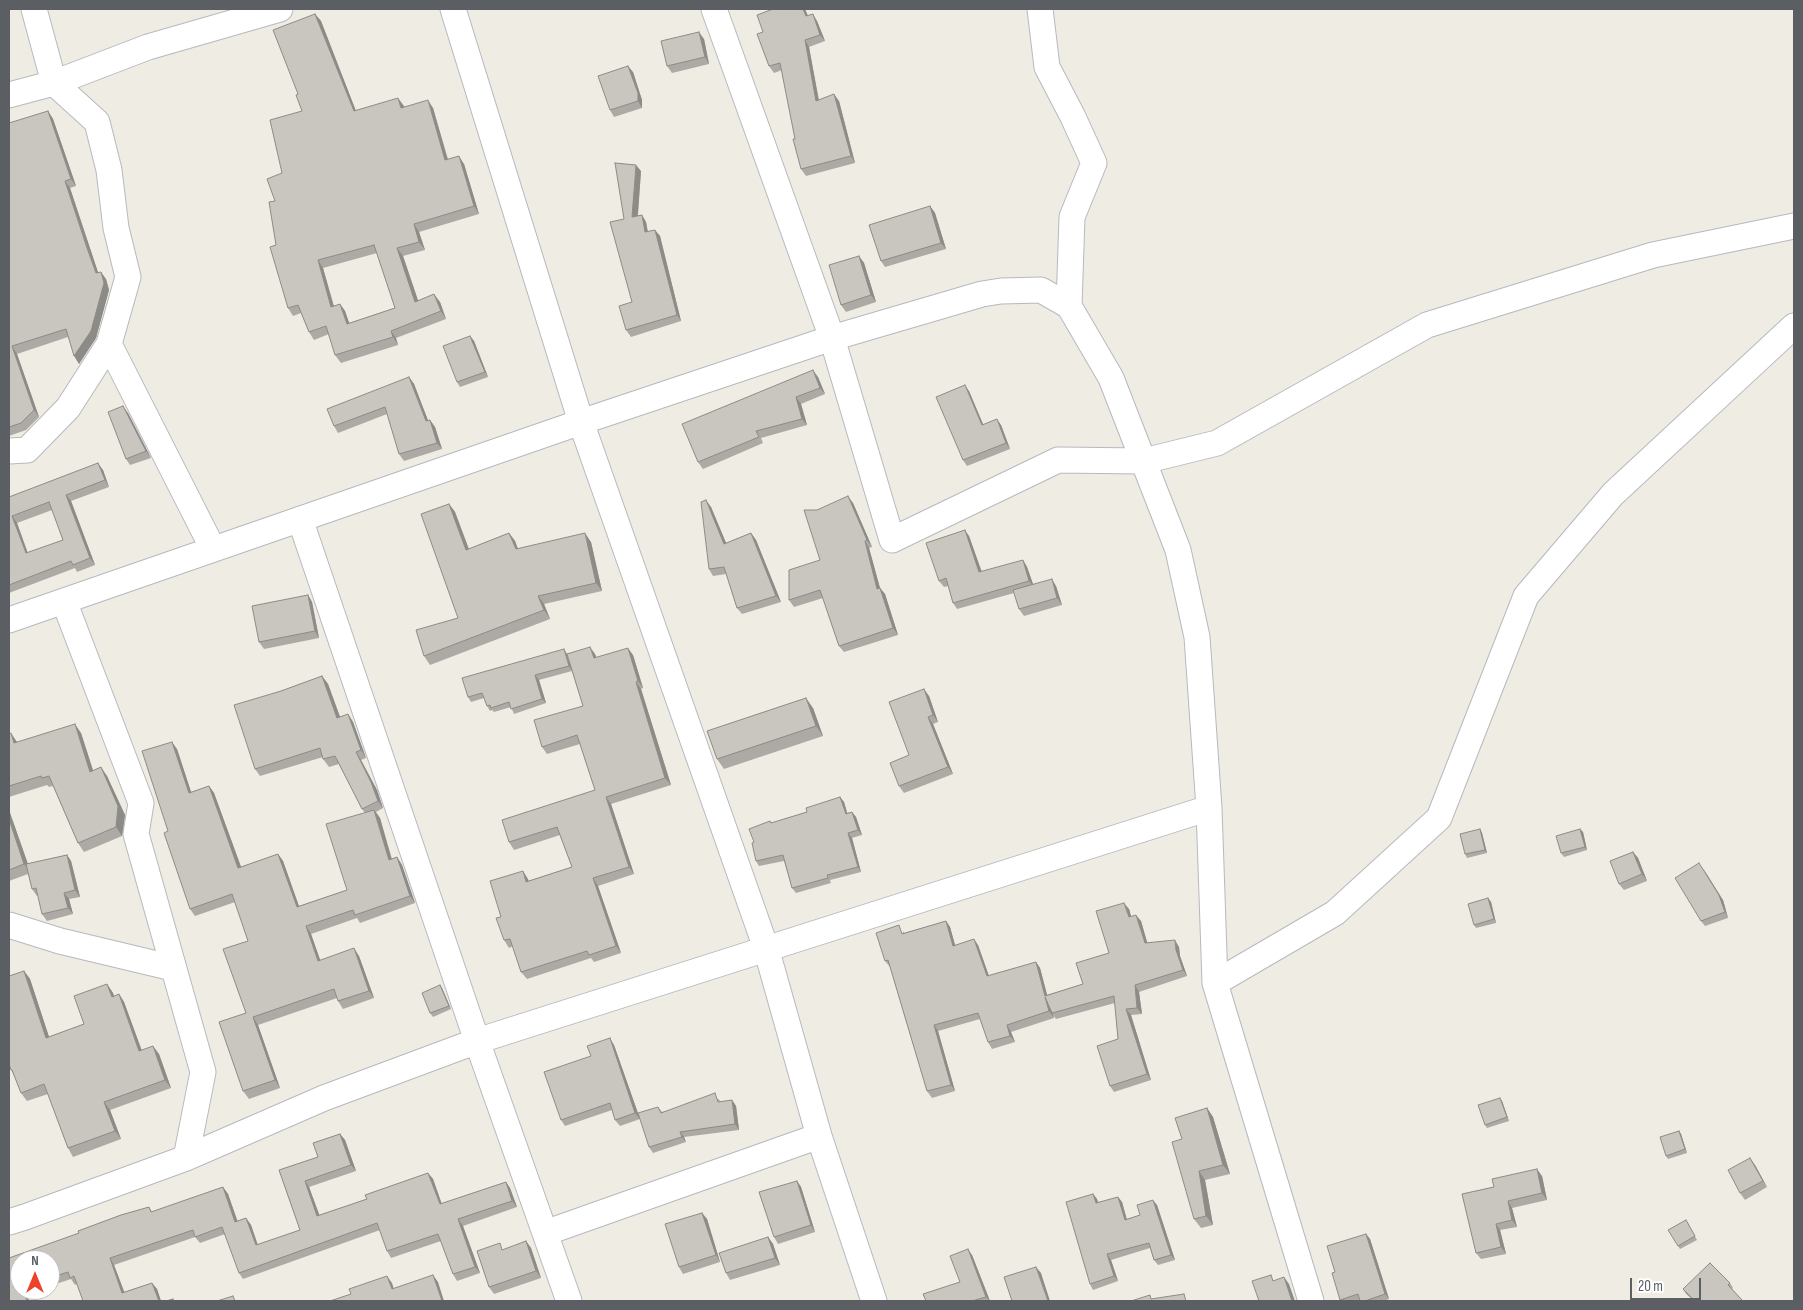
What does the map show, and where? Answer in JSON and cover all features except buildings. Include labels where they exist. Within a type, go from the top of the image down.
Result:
[{"type":"street","points":[[9,451],[27,450],[68,408],[109,344],[128,277],[116,228],[109,170],[97,122],[54,84],[34,9]]},
{"type":"street","points":[[9,95],[54,84],[148,47],[280,9]]},
{"type":"street","points":[[453,9],[581,422],[766,948],[819,1136],[874,1301]]},
{"type":"street","points":[[714,9],[832,338],[892,540],[1058,460],[1144,461],[1217,443],[1427,325],[1653,255],[1794,226]]},
{"type":"street","points":[[1040,9],[1047,67],[1073,117],[1094,164],[1072,217],[1069,306]]},
{"type":"street","points":[[9,620],[213,548],[832,338],[982,294],[1001,291],[1041,290],[1069,306],[1111,378],[1178,550],[1197,637],[1209,808],[1216,983],[1311,1301]]},
{"type":"street","points":[[1216,983],[1335,913],[1439,818],[1526,596],[1613,494],[1794,326]]},
{"type":"street","points":[[109,344],[213,548]]},
{"type":"street","points":[[300,519],[477,1041],[568,1301]]},
{"type":"street","points":[[64,601],[141,803],[136,834],[203,1072],[186,1158]]},
{"type":"street","points":[[9,1222],[186,1158],[324,1098],[477,1041],[1209,808]]},
{"type":"street","points":[[9,925],[60,941],[174,968]]},
{"type":"street","points":[[545,1233],[819,1136]]}]
